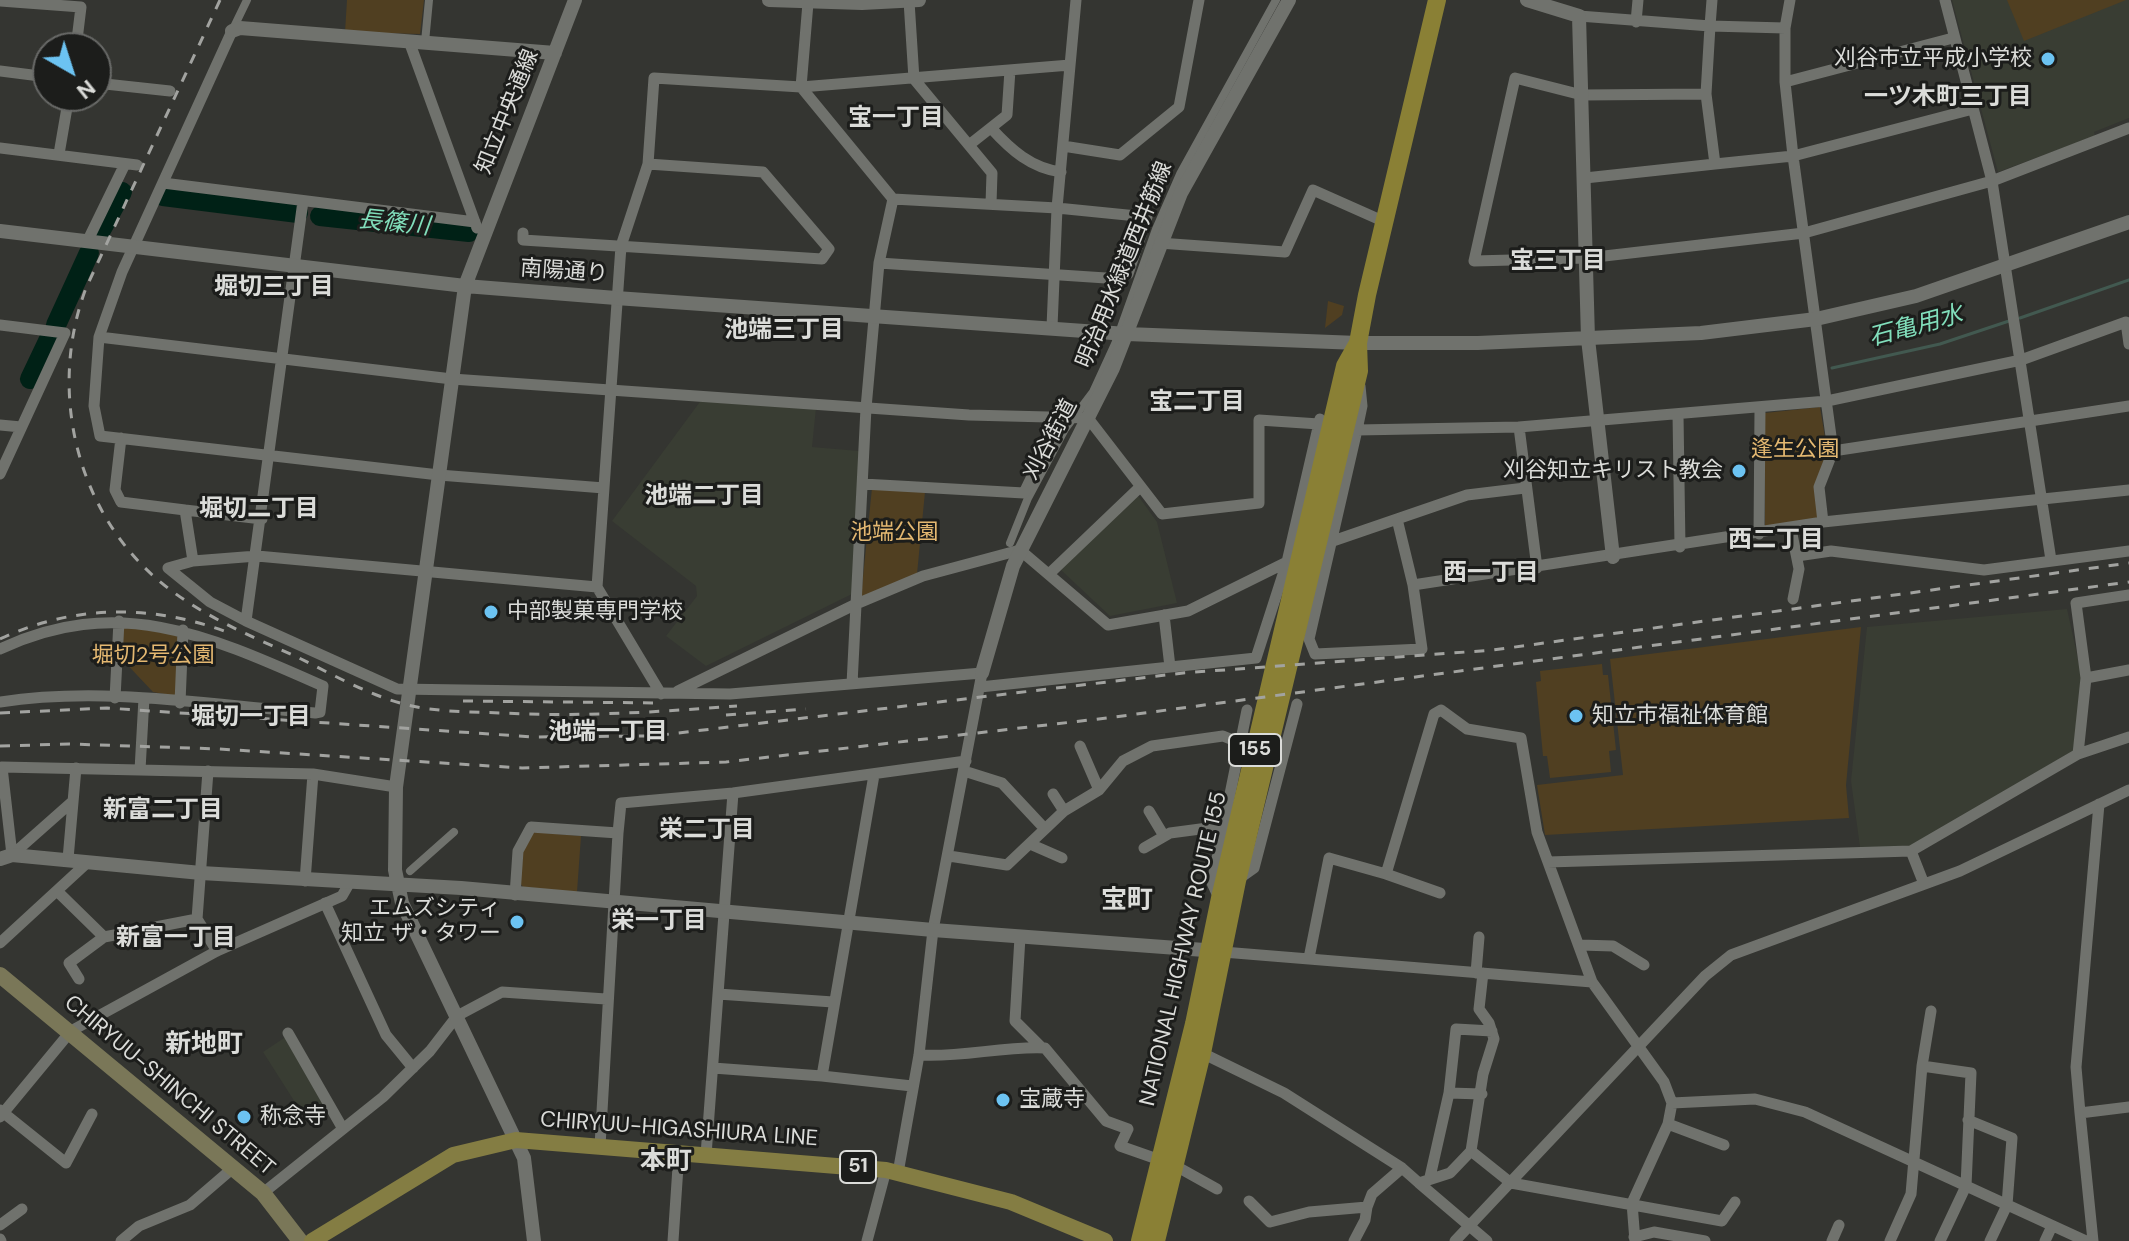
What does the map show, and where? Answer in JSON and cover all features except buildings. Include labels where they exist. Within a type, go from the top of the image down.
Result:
[{"type":"highway","name":"NATIONAL HIGHWAY ROUTE 155","points":[[1156,1241],[1167,1162],[1359,371],[1358,343],[1437,0]]},
{"type":"highway","name":"NATIONAL HIGHWAY ROUTE 155","points":[[1140,1241],[1202,1053],[1220,898],[1345,366],[1358,343]]},
{"type":"main road","name":"CHIRYUU-SHINCHI STREET","points":[[0,975],[263,1193],[300,1241]]},
{"type":"main road","name":"CHIRYUU-HIGASHIURA LINE","points":[[312,1241],[453,1155],[516,1140],[892,1172],[1011,1202],[1072,1233],[1105,1241]]},
{"type":"street","points":[[247,0],[107,306],[99,337],[94,406],[100,436],[439,475],[604,488]]},
{"type":"street","points":[[429,0],[417,42],[481,239]]},
{"type":"street","name":"知立中央通線","points":[[534,1241],[524,1158],[402,903],[398,885],[396,787],[465,286],[575,0]]},
{"type":"street","points":[[769,0],[808,3],[914,1],[914,79],[992,173],[991,204]]},
{"type":"street","points":[[1052,327],[1057,208],[1076,0]]},
{"type":"street","points":[[1063,146],[1120,155],[1179,107],[1199,0]]},
{"type":"street","name":"明治用水緑道西井筋線","points":[[1015,546],[1028,498],[1065,420],[1093,392],[1123,333],[1156,229],[1180,174],[1276,0]]},
{"type":"street","name":"刈谷街道","points":[[867,1241],[892,1172],[919,1055],[933,930],[981,680],[1015,546],[1088,418],[1159,243],[1216,125],[1289,0]]},
{"type":"street","points":[[1527,0],[1579,16],[1636,22],[1785,28]]},
{"type":"street","points":[[1636,22],[1638,0]]},
{"type":"street","points":[[1712,0],[1706,94],[1715,164]]},
{"type":"street","points":[[1790,0],[1785,28],[1785,82],[1833,451],[1819,487],[1823,522]]},
{"type":"street","points":[[1945,0],[1992,181],[2051,560]]},
{"type":"street","points":[[0,1],[81,3],[78,32]]},
{"type":"street","points":[[808,3],[801,87],[893,199],[1057,208],[1147,217],[1128,274],[1121,279],[879,263]]},
{"type":"street","points":[[1579,16],[1588,339],[1613,557]]},
{"type":"street","points":[[232,31],[240,28],[555,53]]},
{"type":"street","points":[[1785,82],[1953,38]]},
{"type":"street","points":[[666,694],[597,587],[621,246],[648,164],[654,78],[801,87],[1070,65]]},
{"type":"street","points":[[969,145],[1007,115],[1010,70]]},
{"type":"street","points":[[0,71],[32,75]]},
{"type":"street","points":[[1706,94],[1582,95],[1515,78],[1474,261],[1587,258],[1804,233],[1992,181],[2129,128]]},
{"type":"street","points":[[112,85],[170,91]]},
{"type":"street","points":[[1585,178],[1793,156],[1973,109]]},
{"type":"street","points":[[59,154],[66,112]]},
{"type":"street","points":[[991,128],[1039,169],[1061,172]]},
{"type":"street","points":[[0,148],[131,164],[87,242]]},
{"type":"street","points":[[523,233],[523,240],[822,259],[829,249],[763,172],[648,164]]},
{"type":"street","points":[[163,183],[475,222]]},
{"type":"street","points":[[1159,243],[1285,252],[1313,190],[1385,222]]},
{"type":"street","points":[[852,684],[866,408],[879,263],[893,199]]},
{"type":"street","points":[[246,621],[303,201]]},
{"type":"street","name":"南陽通り","points":[[0,231],[465,286],[1123,333],[1358,343],[1588,339],[1701,333],[1816,319],[1916,296],[2004,268],[2129,222]]},
{"type":"street","points":[[1357,430],[1519,427],[1760,409],[1827,401],[2021,360],[2126,322],[2129,344]]},
{"type":"street","points":[[0,325],[65,333],[0,474]]},
{"type":"street","points":[[99,337],[452,379],[866,408],[1065,420],[1088,418],[1162,514],[1259,503],[1259,420],[1320,422],[1287,562],[1256,658],[981,680],[852,684],[730,694],[410,690],[382,685],[246,621],[210,602],[168,568],[193,561],[257,556],[425,574],[597,587]]},
{"type":"street","points":[[1359,371],[1362,406],[1309,639],[1315,654],[1422,649],[1413,585],[1397,519]]},
{"type":"street","points":[[1833,451],[2129,406]]},
{"type":"street","points":[[1759,534],[1760,409]]},
{"type":"street","points":[[1678,414],[1680,547]]},
{"type":"street","points":[[863,484],[1024,493],[1065,420]]},
{"type":"street","points":[[0,425],[21,427]]},
{"type":"street","points":[[1519,427],[1537,568]]},
{"type":"street","points":[[121,438],[115,490],[121,502],[262,519]]},
{"type":"street","points":[[1049,574],[1140,487]]},
{"type":"street","points":[[1333,541],[1467,495],[1525,488]]},
{"type":"street","points":[[1413,585],[1680,547],[1823,522],[2129,490]]},
{"type":"street","points":[[185,510],[193,561]]},
{"type":"street","points":[[1791,529],[1799,569],[1793,599]]},
{"type":"street","points":[[666,694],[854,605],[923,576],[1015,546],[1108,625],[1188,611],[1287,562]]},
{"type":"street","points":[[1797,556],[1831,551],[1984,570],[2129,551]]},
{"type":"street","points":[[2078,754],[2086,678],[2076,603],[2129,595]]},
{"type":"street","points":[[1164,615],[1170,667]]},
{"type":"street","points":[[115,698],[119,621]]},
{"type":"street","points":[[0,649],[29,635],[77,623],[119,621],[183,630],[250,654],[323,686],[320,712],[315,713],[144,698],[0,702]]},
{"type":"street","points":[[180,703],[183,630]]},
{"type":"street","points":[[2086,678],[2129,670]]},
{"type":"street","points":[[140,770],[144,698]]},
{"type":"street","points":[[1237,881],[1254,868],[1297,704]]},
{"type":"street","points":[[1220,898],[1212,883],[1247,710]]},
{"type":"street","points":[[1386,874],[1434,714],[1441,710],[1467,729],[1521,738],[1537,832],[1592,982],[1637,1049],[1664,1082],[1672,1103],[1668,1124],[1632,1203],[1635,1239],[1654,1232],[1705,1241]]},
{"type":"street","points":[[949,856],[1007,865],[1064,811],[1099,790],[1123,761],[1152,746],[1223,736],[1240,743]]},
{"type":"street","points":[[1548,862],[1911,851],[2078,754],[2129,737]]},
{"type":"street","points":[[1080,746],[1099,790]]},
{"type":"street","points":[[600,1146],[606,999],[621,803],[965,766],[1002,783],[1045,829]]},
{"type":"street","points":[[6,857],[2,767],[313,774],[396,787]]},
{"type":"street","points":[[68,859],[76,768]]},
{"type":"street","points":[[208,771],[197,919],[217,951]]},
{"type":"street","points":[[305,881],[313,774]]},
{"type":"street","points":[[822,1076],[874,775]]},
{"type":"street","points":[[1455,1241],[1705,976],[1731,955],[1924,884],[2015,846],[2129,790]]},
{"type":"street","points":[[706,1155],[733,793]]},
{"type":"street","points":[[1053,794],[1064,811]]},
{"type":"street","points":[[6,857],[73,801]]},
{"type":"street","points":[[2093,1241],[2076,1067],[2099,804]]},
{"type":"street","points":[[1149,811],[1164,836]]},
{"type":"street","points":[[1144,848],[1164,836],[1223,826]]},
{"type":"street","points":[[515,895],[518,851],[531,827],[618,833]]},
{"type":"street","points":[[410,871],[454,832]]},
{"type":"street","points":[[1030,844],[1062,858]]},
{"type":"street","points":[[1911,851],[1924,884]]},
{"type":"street","points":[[6,857],[68,859],[305,881],[398,885],[1592,982]]},
{"type":"street","points":[[1309,958],[1329,858],[1440,893]]},
{"type":"street","points":[[0,943],[88,862]]},
{"type":"street","points":[[92,1114],[66,1163],[1,1113],[71,1031],[217,951],[342,896],[350,882]]},
{"type":"street","points":[[57,891],[104,937]]},
{"type":"street","points":[[325,903],[386,1035],[413,1068]]},
{"type":"street","points":[[79,979],[69,963],[104,937],[197,919]]},
{"type":"street","points":[[1020,937],[1015,1021],[1045,1048],[1106,1121],[1128,1129],[1120,1146],[1167,1162],[1217,1189]]},
{"type":"street","points":[[1419,1183],[1450,1173],[1471,1151],[1483,1074],[1494,1039],[1479,1009],[1479,937]]},
{"type":"street","points":[[1580,945],[1613,946],[1644,965]]},
{"type":"street","points":[[263,1193],[413,1068],[457,1016],[502,992],[606,999]]},
{"type":"street","points":[[718,994],[833,1002]]},
{"type":"street","points":[[1890,1241],[1911,1194],[1922,1066],[1931,1011]]},
{"type":"street","points":[[1430,1177],[1449,1093],[1456,1029],[1492,1031]]},
{"type":"street","points":[[288,1033],[343,1129]]},
{"type":"street","points":[[919,1055],[948,1057],[1009,1047],[1041,1047]]},
{"type":"street","points":[[1202,1053],[1284,1093],[1402,1168],[1487,1241]]},
{"type":"street","points":[[1922,1066],[1971,1073],[1966,1186],[1940,1241]]},
{"type":"street","points":[[713,1068],[912,1086]]},
{"type":"street","points":[[1449,1093],[1482,1094]]},
{"type":"street","points":[[1672,1103],[1729,1098],[1780,1104],[2086,1241]]},
{"type":"street","points":[[2080,1113],[2129,1107]]},
{"type":"street","points":[[1968,1120],[2012,1138],[2007,1205],[1990,1241]]},
{"type":"street","points":[[1668,1124],[1724,1145]]},
{"type":"street","points":[[1471,1151],[1511,1183],[1722,1221],[1735,1202]]},
{"type":"street","points":[[673,1241],[679,1152]]},
{"type":"street","points":[[121,1241],[139,1226],[190,1205],[233,1168]]},
{"type":"street","points":[[1354,1241],[1365,1220],[1372,1194],[1402,1168]]},
{"type":"street","points":[[1249,1201],[1270,1222],[1309,1212],[1367,1207]]},
{"type":"street","points":[[0,1225],[22,1209]]},
{"type":"street","points":[[1832,1241],[1839,1225]]},
{"type":"street","points":[[2045,1241],[2052,1226]]},
{"type":"shaded area","name":"刈谷市立平成小学校","points":[[1952,0],[2129,0],[2129,118],[2094,132],[2095,136],[1998,172]]},
{"type":"shaded area","points":[[702,399],[816,408],[812,447],[859,451],[852,594],[706,666],[666,636],[697,596],[696,586],[612,521]]},
{"type":"shaded area","points":[[1134,497],[1139,497],[1157,522],[1177,603],[1110,616],[1061,570]]},
{"type":"shaded area","points":[[2067,609],[2082,677],[2073,752],[1909,847],[1860,847],[1851,781],[1867,627]]},
{"type":"shaded area","points":[[287,1036],[327,1111],[307,1121],[263,1052]]},
{"type":"green space","points":[[347,0],[424,0],[420,34],[345,32]]},
{"type":"green space","points":[[2007,0],[2126,0],[2024,41]]},
{"type":"green space","points":[[1328,301],[1344,306],[1342,315],[1325,328]]},
{"type":"green space","name":"逢生公園","points":[[1820,407],[1827,450],[1815,487],[1818,520],[1765,530],[1765,413]]},
{"type":"green space","name":"池端公園","points":[[872,488],[925,492],[917,574],[861,597]]},
{"type":"green space","name":"堀切2号公園","points":[[125,626],[176,635],[179,639],[176,696],[153,692],[120,657],[121,630]]},
{"type":"green space","points":[[1861,627],[1846,785],[1849,818],[1545,835],[1537,785],[1623,775],[1610,659]]},
{"type":"green space","name":"知立市福祉体育館","points":[[1602,664],[1603,675],[1608,675],[1616,750],[1609,751],[1611,772],[1550,778],[1547,756],[1543,756],[1536,682],[1541,681],[1540,671]]},
{"type":"green space","points":[[533,832],[581,836],[577,892],[523,887],[520,883],[523,852]]},
{"type":"waterway","name":"長篠川","points":[[100,232],[122,192]]},
{"type":"waterway","name":"長篠川","points":[[163,196],[298,213]]},
{"type":"waterway","name":"長篠川","points":[[320,216],[469,232]]},
{"type":"waterway","points":[[56,325],[89,253]]},
{"type":"waterway","name":"石亀用水","points":[[2020,318],[2129,280]]},
{"type":"waterway","name":"石亀用水","points":[[1832,368],[1940,344],[2009,321]]},
{"type":"waterway","points":[[30,379],[50,337]]},
{"type":"railway","points":[[220,0],[86,288],[75,327],[70,366],[70,406],[77,445],[89,483],[106,519],[130,551],[158,580],[207,613],[352,684],[412,706],[457,711],[561,714],[737,706]]},
{"type":"railway","points":[[0,713],[107,708],[534,737],[653,736],[1183,673],[1493,650],[2129,563]]},
{"type":"railway","points":[[0,746],[69,744],[219,749],[522,768],[726,762],[1107,718],[2129,582]]},
{"type":"railway","points":[[0,639],[55,620],[111,612],[168,616],[224,631]]},
{"type":"railway","points":[[463,701],[663,703]]},
{"type":"railway","points":[[726,715],[806,709]]},
{"type":"place","name":"刈谷市立平成小学校","points":[[2048,59]]},
{"type":"place","name":"刈谷知立キリスト教会","points":[[1739,471]]},
{"type":"place","name":"中部製菓専門学校","points":[[491,612]]},
{"type":"place","name":"知立市福祉体育館","points":[[1576,716]]},
{"type":"place","name":"エムズシティ 知立 ザ・タワー","points":[[517,922]]},
{"type":"place","name":"宝蔵寺","points":[[1003,1100]]},
{"type":"place","name":"称念寺","points":[[244,1117]]},
{"type":"district","name":"一ツ木町三丁目","points":[[1948,98]]},
{"type":"district","name":"宝一丁目","points":[[896,119]]},
{"type":"district","name":"宝三丁目","points":[[1558,262]]},
{"type":"district","name":"堀切三丁目","points":[[274,288]]},
{"type":"district","name":"池端三丁目","points":[[784,331]]},
{"type":"district","name":"宝二丁目","points":[[1197,403]]},
{"type":"district","name":"池端二丁目","points":[[704,497]]},
{"type":"district","name":"堀切二丁目","points":[[259,510]]},
{"type":"district","name":"西二丁目","points":[[1776,541]]},
{"type":"district","name":"西一丁目","points":[[1491,574]]},
{"type":"district","name":"堀切一丁目","points":[[251,718]]},
{"type":"district","name":"池端一丁目","points":[[608,733]]},
{"type":"district","name":"新富二丁目","points":[[163,811]]},
{"type":"district","name":"栄二丁目","points":[[707,831]]},
{"type":"district","name":"宝町","points":[[1127,901]]},
{"type":"district","name":"栄一丁目","points":[[659,922]]},
{"type":"district","name":"新富一丁目","points":[[176,939]]},
{"type":"district","name":"新地町","points":[[204,1045]]},
{"type":"district","name":"本町","points":[[666,1162]]}]
